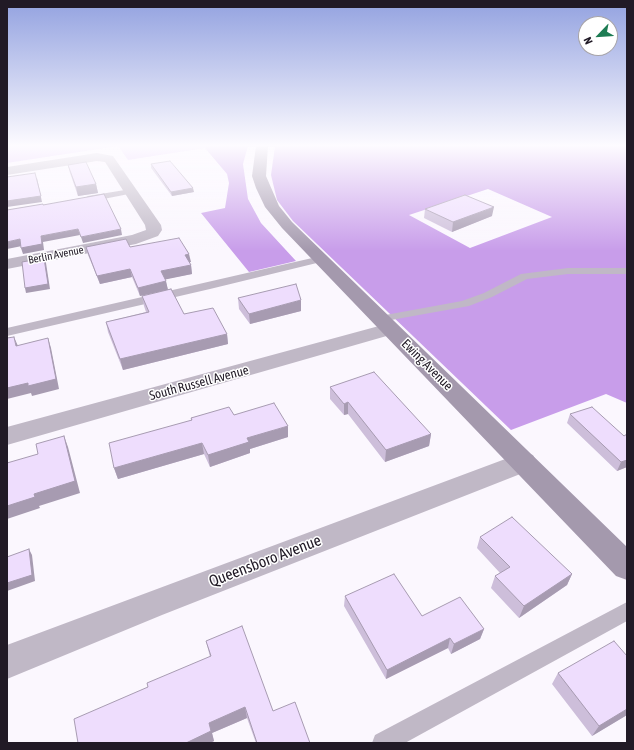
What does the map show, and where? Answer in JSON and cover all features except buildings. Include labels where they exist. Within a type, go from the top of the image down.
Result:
[{"type":"street","points":[[124,181],[131,191]]},
{"type":"street","name":"Ewing Avenue","points":[[261,181],[268,199],[287,225],[524,462],[627,568]]},
{"type":"street","name":"Berlin Avenue","points":[[7,264],[136,239],[152,233],[154,230],[153,225],[131,191]]},
{"type":"street","name":"South Russell Avenue","points":[[7,436],[385,324]]},
{"type":"street","name":"Queensboro Avenue","points":[[7,662],[151,605],[524,462]]},
{"type":"lane","points":[[78,200],[131,191]]},
{"type":"lane","points":[[7,332],[156,299],[321,259]]},
{"type":"lane","points":[[385,324],[425,312],[465,304],[488,295],[525,276],[568,271],[627,271]]},
{"type":"lane","points":[[383,743],[627,611]]},
{"type":"shaded area","points":[[229,181],[245,181],[248,199],[261,223],[296,261],[249,272],[201,213],[225,208]]},
{"type":"shaded area","points":[[272,181],[627,181],[627,403],[606,394],[511,430],[293,221],[277,200]],"holes":[[[488,189],[552,217],[470,248],[409,215]]]}]
